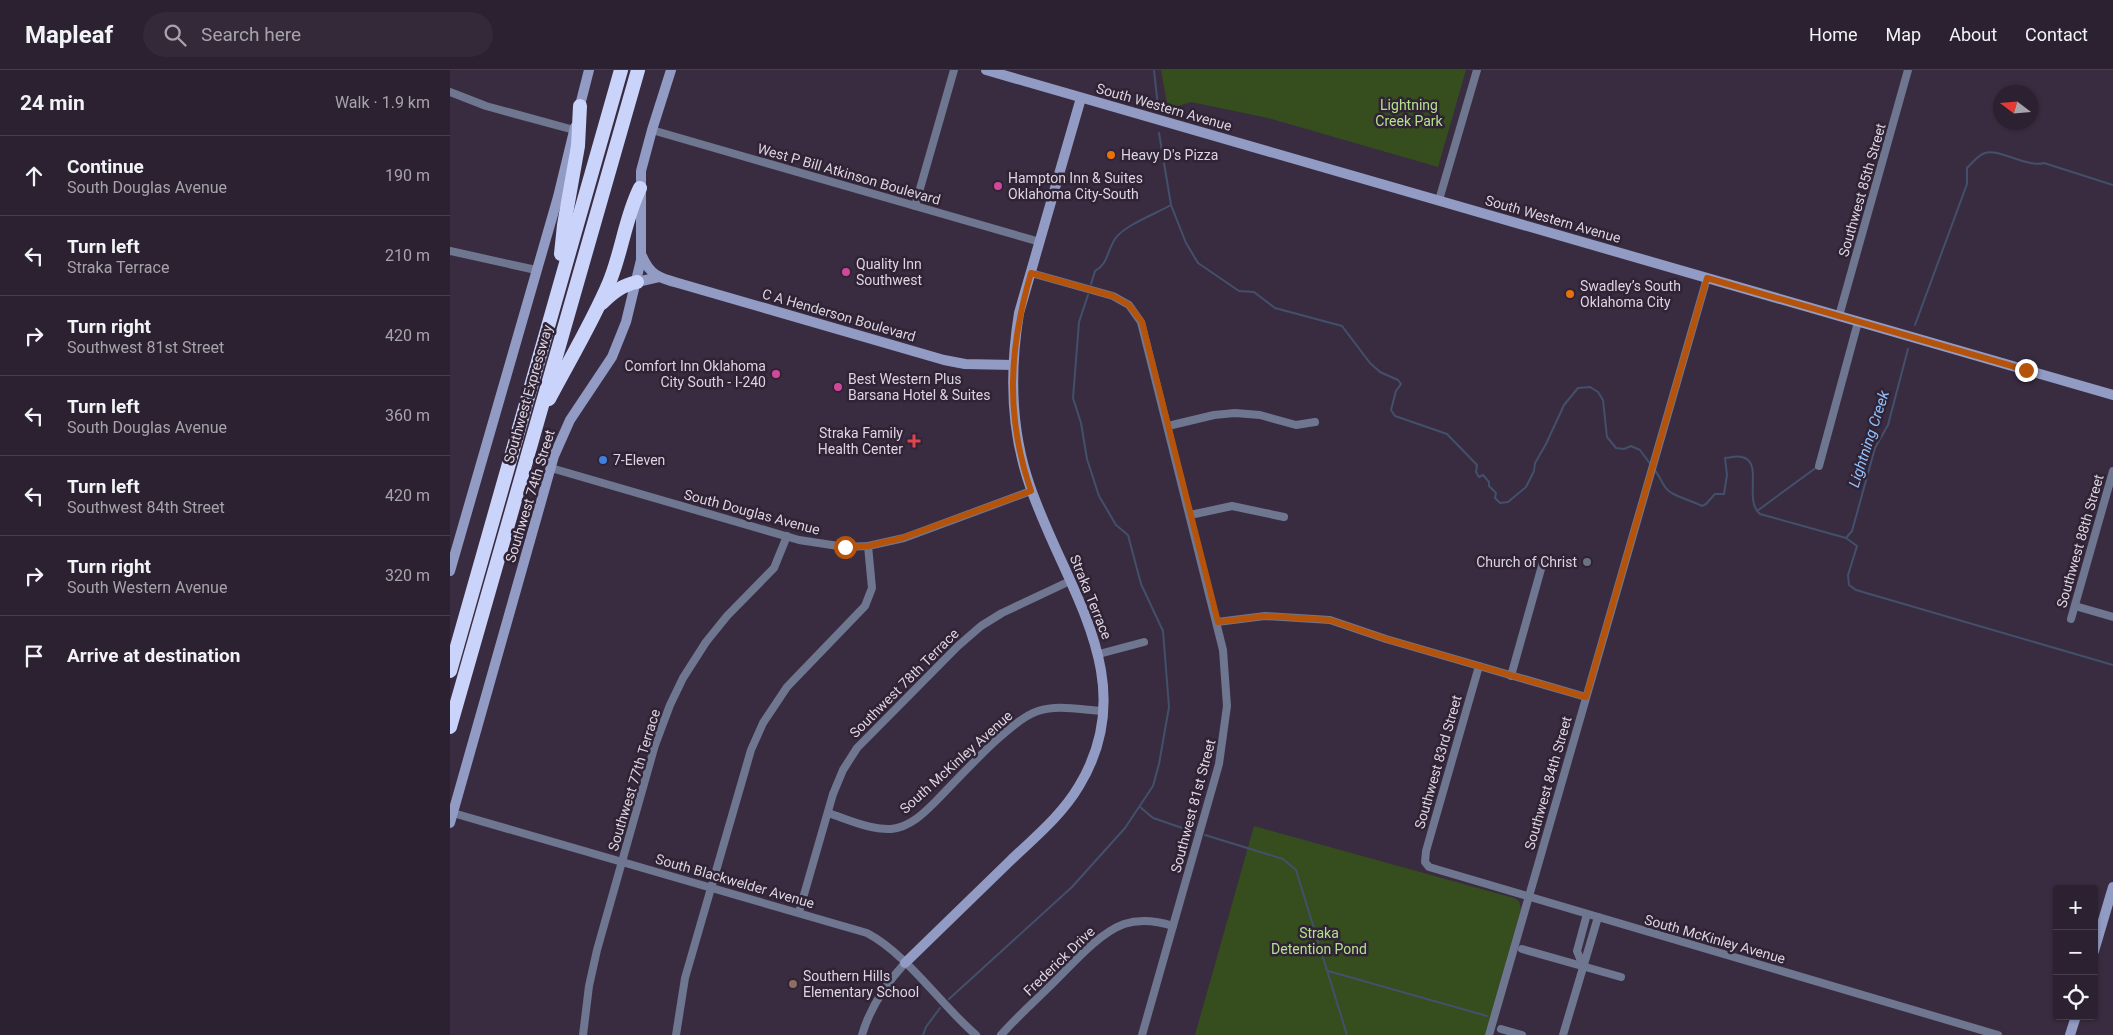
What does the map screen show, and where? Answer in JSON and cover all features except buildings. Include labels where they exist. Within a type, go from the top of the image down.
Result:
[{"type":"highway","name":"Southwest Expressway","points":[[450,671],[621,70]]},
{"type":"highway","name":"Southwest Expressway","points":[[450,727],[638,70]]},
{"type":"highway","points":[[558,291],[564,225],[578,146],[580,106]]},
{"type":"highway","points":[[536,424],[598,307],[616,264],[632,204],[640,188]]},
{"type":"highway","points":[[598,307],[614,292],[628,284],[637,282]]},
{"type":"main road","points":[[450,571],[536,270],[589,70]]},
{"type":"main road","name":"Southwest 74th Street","points":[[451,818],[551,468],[570,420],[599,379],[618,345],[637,282],[641,255],[640,188],[644,158],[671,70]]},
{"type":"main road","name":"South Western Avenue","points":[[986,70],[2113,395]]},
{"type":"main road","name":"Straka Terrace","points":[[905,964],[1068,803],[1084,777],[1095,753],[1103,711],[1104,683],[1099,654],[1031,491],[1023,464],[1015,424],[1013,365],[1019,313],[1082,98]]},
{"type":"main road","points":[[641,255],[648,268],[659,278]]},
{"type":"main road","name":"C A Henderson Boulevard","points":[[637,282],[659,278],[944,360],[965,364],[1013,365]]},
{"type":"main road","points":[[2098,938],[2113,887]]},
{"type":"main road","points":[[2070,1035],[2075,1020]]},
{"type":"street","points":[[915,206],[954,70]]},
{"type":"street","points":[[1439,200],[1476,70]]},
{"type":"street","name":"Southwest 85th Street","points":[[1839,316],[1908,70]]},
{"type":"street","points":[[450,92],[486,106],[574,130]]},
{"type":"street","name":"West P Bill Atkinson Boulevard","points":[[652,130],[1040,242]]},
{"type":"street","points":[[450,251],[536,270]]},
{"type":"street","name":"Southwest 81st Street","points":[[1031,273],[1121,299],[1134,311],[1144,330],[1218,622],[1223,650],[1227,685],[1224,736],[1213,786],[1142,1035]]},
{"type":"street","name":"Southwest 84th Street","points":[[1489,1035],[1707,278]]},
{"type":"street","points":[[1819,466],[1858,322]]},
{"type":"street","points":[[1168,426],[1235,412],[1260,415],[1296,425],[1314,422]]},
{"type":"street","name":"South Douglas Avenue","points":[[551,468],[787,536],[832,546],[868,546],[904,538],[1031,491]]},
{"type":"street","name":"Southwest 88th Street","points":[[2071,619],[2113,471]]},
{"type":"street","points":[[1190,515],[1232,506],[1284,517]]},
{"type":"street","name":"Southwest 77th Terrace","points":[[583,1035],[592,966],[655,745],[676,691],[692,663],[716,629],[774,568],[779,560],[787,536]]},
{"type":"street","points":[[676,1035],[685,978],[746,764],[764,723],[778,700],[800,672],[852,622],[868,601],[872,582],[868,546]]},
{"type":"street","points":[[1511,676],[1543,562]]},
{"type":"street","name":"Southwest 78th Terrace","points":[[799,912],[837,782],[857,748],[958,646],[981,626],[1002,612],[1070,581]]},
{"type":"street","points":[[2075,606],[2113,617]]},
{"type":"street","points":[[1218,622],[1265,616],[1323,619],[1586,697]]},
{"type":"street","points":[[1099,654],[1144,642]]},
{"type":"street","name":"Southwest 83rd Street","points":[[1427,865],[1426,851],[1479,666]]},
{"type":"street","name":"South McKinley Avenue","points":[[828,813],[879,828],[891,829],[903,826],[921,815],[1011,727],[1029,714],[1054,708],[1103,711]]},
{"type":"street","name":"South Blackwelder Avenue","points":[[451,818],[622,862],[799,912],[867,934],[890,949],[976,1035]]},
{"type":"street","name":"South McKinley Avenue","points":[[1427,865],[1436,871],[1998,1035]]},
{"type":"street","points":[[1583,966],[1576,952],[1587,914]]},
{"type":"street","points":[[1563,1035],[1598,917]]},
{"type":"street","name":"Frederick Drive","points":[[1001,1035],[1089,949],[1109,932],[1123,924],[1140,921],[1160,922],[1173,926]]},
{"type":"street","points":[[1522,949],[1621,977]]},
{"type":"street","name":"Straka Terrace","points":[[862,1035],[868,1015],[878,996],[905,964]]},
{"type":"street","points":[[1501,1029],[1522,1035]]},
{"type":"green space","name":"Lightning Creek Park","points":[[1161,70],[1466,70],[1438,167],[1268,118],[1191,102],[1168,109]]},
{"type":"green space","name":"Straka Detention Pond","points":[[1254,826],[1514,898],[1519,901],[1521,909],[1485,1035],[1195,1035]]},
{"type":"waterway","name":"Lightning Creek","points":[[1154,70],[1158,107]]},
{"type":"waterway","name":"Lightning Creek","points":[[1159,133],[1171,205],[1186,243],[1198,263],[1239,291],[1254,292],[1275,308],[1342,326],[1370,363],[1380,372],[1398,380],[1401,384],[1396,391],[1391,410],[1395,416],[1447,434],[1477,465],[1476,472],[1479,477],[1483,475],[1489,482],[1489,486],[1496,493],[1495,498],[1500,503],[1508,502],[1526,487],[1534,471],[1535,463],[1564,405],[1578,388],[1590,387],[1598,392],[1603,400],[1607,437],[1616,448],[1624,449],[1631,446],[1640,450],[1651,465]]},
{"type":"waterway","name":"Lightning Creek","points":[[1915,325],[1967,184],[1967,168],[1980,155],[1991,152],[2030,163],[2044,163],[2113,185]]},
{"type":"waterway","points":[[1091,284],[1095,271],[1102,265],[1119,234],[1171,205]]},
{"type":"waterway","points":[[949,999],[1072,887],[1125,828],[1153,786],[1159,764],[1169,707],[1163,631],[1141,584],[1128,535],[1116,525],[1099,496],[1087,459],[1081,423],[1073,398],[1079,322],[1088,295]]},
{"type":"waterway","name":"Lightning Creek","points":[[1846,538],[1852,531],[1875,448],[1888,425],[1908,349]]},
{"type":"waterway","points":[[1654,469],[1668,490],[1702,506],[1715,494],[1724,494],[1727,475],[1725,458],[1742,457],[1748,460],[1752,466],[1753,500],[1755,508],[1760,514],[1846,538],[1857,546],[1848,575],[1849,585],[1856,590],[2113,665]]},
{"type":"waterway","points":[[1757,511],[1817,467]]},
{"type":"waterway","points":[[1140,807],[1153,818],[1194,832]]},
{"type":"waterway","points":[[1205,835],[1283,859],[1296,870],[1347,1035]]},
{"type":"waterway","points":[[1328,971],[1487,1016]]},
{"type":"waterway","points":[[923,1035],[926,1027],[940,1008]]},
{"type":"place","name":"Heavy D's Pizza","points":[[1111,155]]},
{"type":"place","name":"Hampton Inn & Suites Oklahoma City-South","points":[[998,186]]},
{"type":"place","name":"Quality Inn Southwest","points":[[846,272]]},
{"type":"place","name":"Swadley’s South Oklahoma City","points":[[1570,294]]},
{"type":"place","name":"Comfort Inn Oklahoma City South - I-240","points":[[776,374]]},
{"type":"place","name":"Best Western Plus Barsana Hotel & Suites","points":[[838,387]]},
{"type":"place","name":"Straka Family Health Center","points":[[914,441]]},
{"type":"place","name":"7-Eleven","points":[[603,460]]},
{"type":"place","name":"Church of Christ","points":[[1587,562]]},
{"type":"place","name":"Southern Hills Elementary School","points":[[793,984]]},
{"type":"route","points":[[845,547],[868,546],[902,538],[1031,491],[1019,449],[1013,413],[1012,391],[1015,337],[1019,313],[1031,273],[1121,299],[1129,305],[1142,322],[1218,622],[1255,616],[1330,620],[1386,639],[1586,697],[1707,278],[2026,370]]}]
